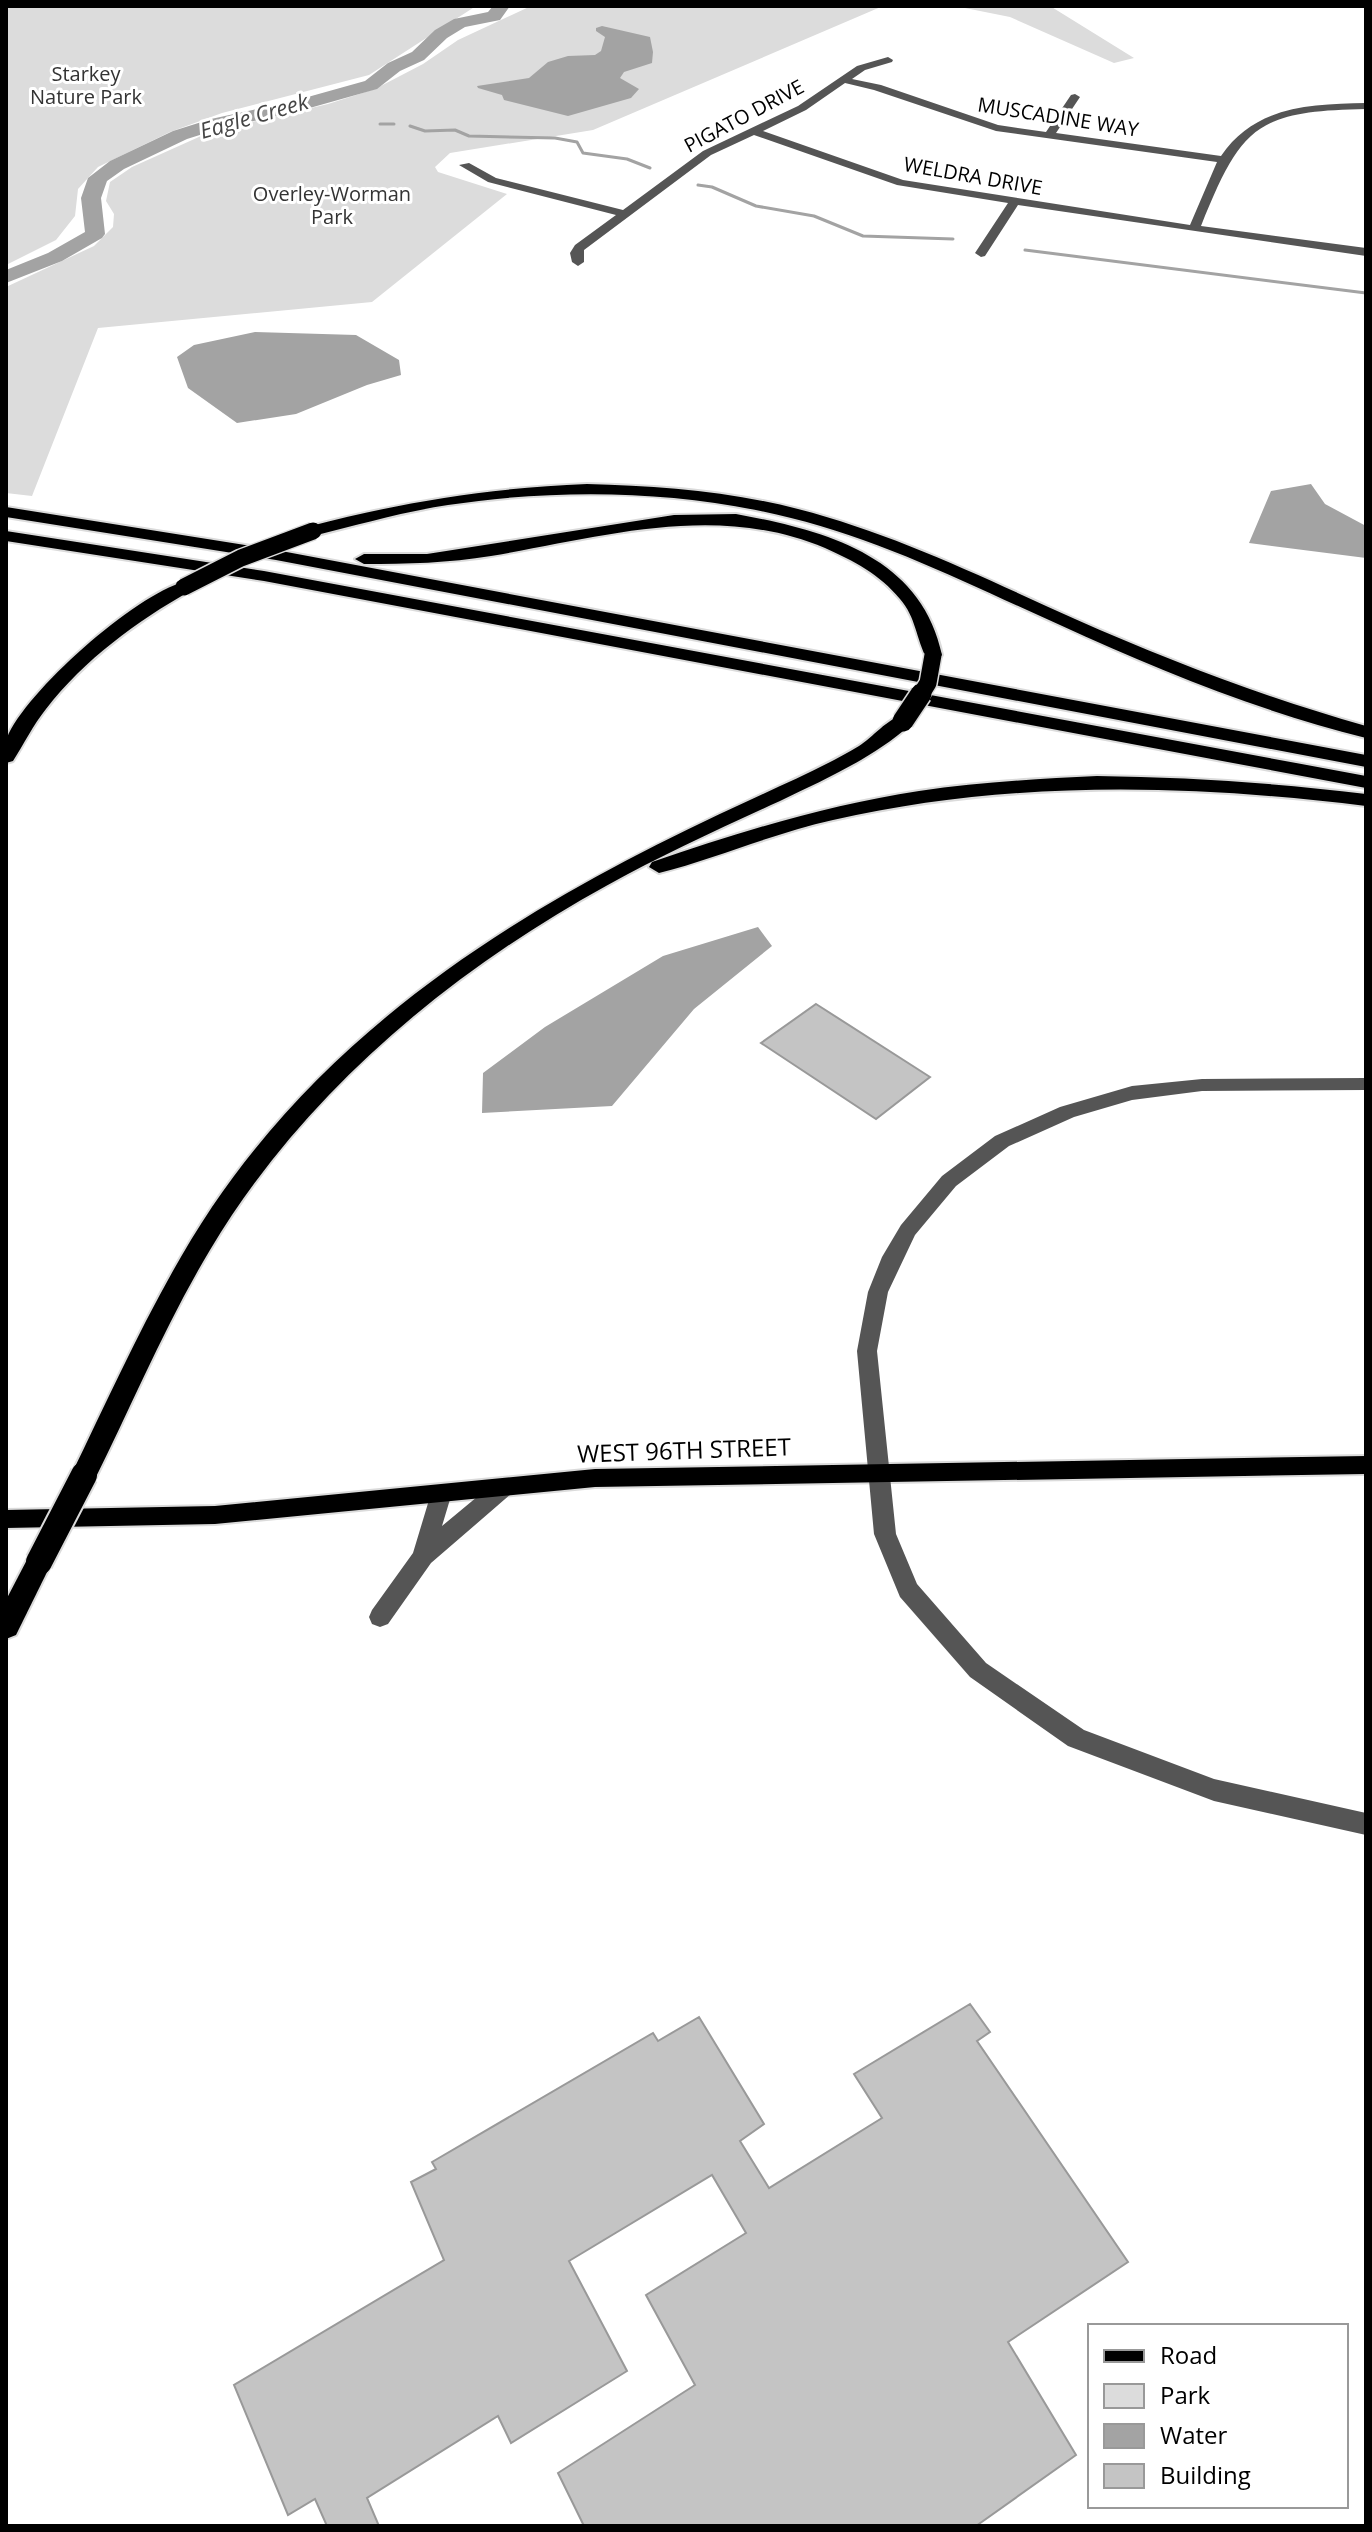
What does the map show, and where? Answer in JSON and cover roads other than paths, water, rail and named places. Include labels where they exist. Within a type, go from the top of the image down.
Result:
[{"type":"highway","points":[[6,757],[33,713],[69,673],[119,628],[184,587],[241,558],[313,531],[411,506],[518,492],[637,491],[763,507],[824,521],[882,541],[1245,696],[1366,732]]},
{"type":"highway","points":[[6,512],[189,539],[349,558],[396,560],[451,556],[648,520],[688,518],[752,523],[824,541],[854,554],[887,575],[905,592],[924,620],[933,655],[928,683],[903,721],[858,754],[595,884],[452,975],[387,1026],[327,1081],[244,1179],[197,1253],[6,1627]]},
{"type":"highway","points":[[6,536],[294,581],[1366,782]]},
{"type":"highway","points":[[189,539],[1366,761]]},
{"type":"highway","points":[[512,936],[604,890],[690,855],[808,818],[903,798],[1015,784],[1114,780],[1260,786],[1366,800]]},
{"type":"main road","name":"WEST 96TH STREET","points":[[6,1519],[215,1515],[440,1496],[595,1478],[1366,1465]]},
{"type":"street","name":"PIGATO DRIVE","points":[[578,262],[576,253],[579,248],[707,153],[802,108],[861,68],[888,60]]},
{"type":"street","name":"MUSCADINE WAY","points":[[844,80],[877,87],[970,121],[1049,136],[1224,160]]},
{"type":"street","points":[[1049,136],[1075,97]]},
{"type":"street","points":[[1194,229],[1224,160],[1243,135],[1260,124],[1300,112],[1366,108]]},
{"type":"street","name":"WELDRA DRIVE","points":[[754,131],[901,183],[1194,229],[1366,252]]},
{"type":"street","points":[[465,165],[492,180],[623,213]]},
{"type":"street","points":[[981,253],[1014,202]]},
{"type":"street","points":[[1366,1084],[1202,1085],[1132,1093],[1067,1112],[1032,1127],[979,1156],[949,1181],[926,1206],[892,1257],[878,1292],[867,1351],[876,1471],[885,1534],[908,1590],[978,1670],[1076,1738],[1214,1790],[1366,1824]]},
{"type":"street","points":[[380,1617],[423,1556],[503,1488]]},
{"type":"street","points":[[423,1556],[440,1496]]},
{"type":"water","points":[[602,26],[650,37],[652,63],[624,72],[620,78],[639,89],[631,98],[568,116],[504,100],[502,95],[477,86],[529,78],[548,62],[568,56],[595,55],[601,51],[605,37],[596,31]]},
{"type":"water","points":[[255,332],[356,335],[399,360],[401,375],[367,385],[296,414],[237,423],[188,388],[177,357],[194,345]]},
{"type":"water","points":[[1311,484],[1325,504],[1366,526],[1366,558],[1249,543],[1271,491]]},
{"type":"water","points":[[758,927],[772,946],[694,1009],[612,1106],[482,1113],[483,1073],[545,1027],[663,956]]},
{"type":"waterway","name":"Eagle Creek","points":[[6,277],[55,257],[95,234],[91,198],[98,178],[117,165],[180,135],[218,123],[293,107],[371,85],[394,67],[418,56],[441,34],[460,23],[494,16],[502,6]]},
{"type":"waterway","points":[[380,124],[394,124]]},
{"type":"waterway","points":[[410,126],[425,131],[455,130],[469,136],[555,138],[577,142],[583,153],[627,159],[650,168]]},
{"type":"waterway","points":[[698,185],[712,187],[756,206],[814,216],[863,236],[953,239]]},
{"type":"waterway","points":[[1025,250],[1366,293]]},
{"type":"park label","name":"Starkey Nature Park","points":[[86,86]]},
{"type":"park label","name":"Overley-Worman Park","points":[[332,206]]}]
